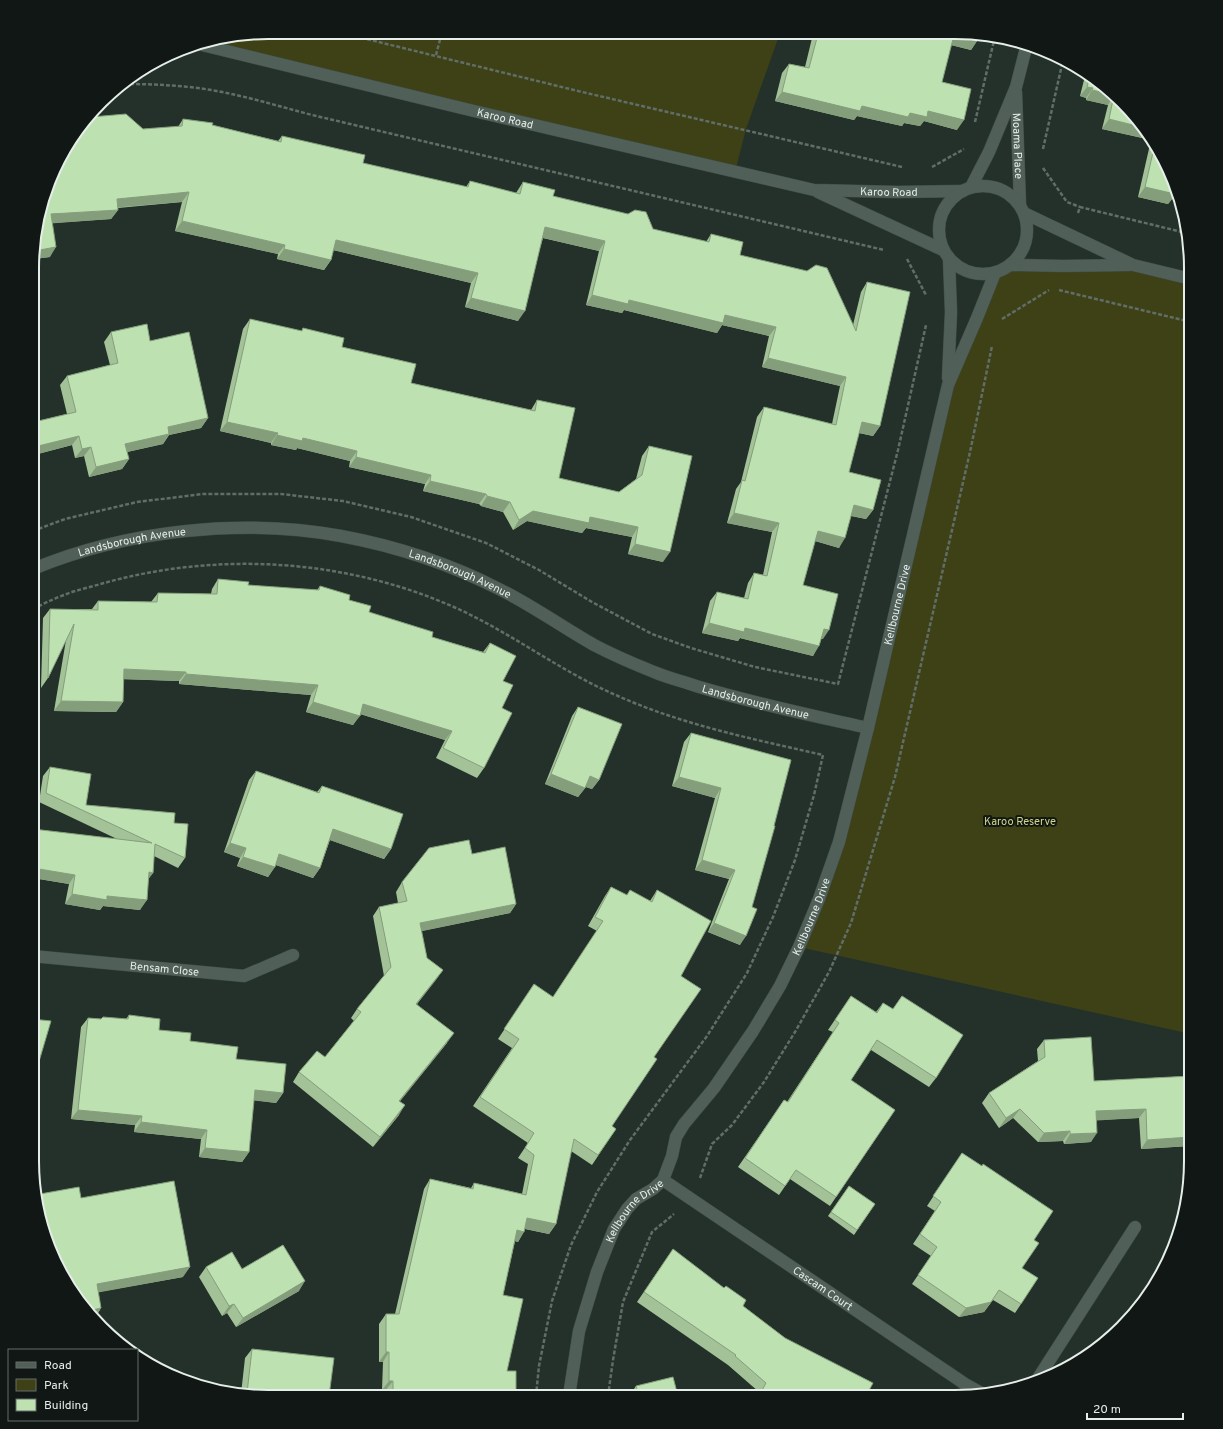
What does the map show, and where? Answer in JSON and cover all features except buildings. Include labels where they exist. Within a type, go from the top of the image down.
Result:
[{"type":"street","name":"Karoo Road","points":[[210,47],[474,111],[814,190],[897,192],[967,189]]},
{"type":"street","name":"Moama Place","points":[[967,189],[989,152],[1016,87],[1025,50]]},
{"type":"street","name":"Moama Place","points":[[1016,87],[1022,209]]},
{"type":"street","points":[[985,186],[998,188],[1011,195],[1022,209],[1027,225],[1027,236],[1024,247],[1018,257],[1003,270],[995,273],[970,273],[958,267],[946,255],[939,239],[938,227],[941,216],[946,206],[954,197],[967,189],[985,186]]},
{"type":"street","name":"Karoo Road","points":[[814,190],[946,255]]},
{"type":"street","points":[[1022,209],[1132,265]]},
{"type":"street","name":"Kellbourne Drive","points":[[946,255],[951,312],[948,385]]},
{"type":"street","points":[[1010,265],[1132,265],[1184,277]]},
{"type":"street","name":"Kellbourne Drive","points":[[570,1390],[579,1331],[583,1316],[597,1272],[614,1229],[627,1209],[636,1199],[653,1189],[664,1180],[672,1156],[676,1137],[684,1124],[714,1088],[753,1031],[780,986],[799,947],[819,899],[839,842],[868,728],[948,385],[995,273]]},
{"type":"street","name":"Landsborough Avenue","points":[[39,567],[103,546],[164,534],[236,528],[270,528],[340,536],[407,552],[471,576],[512,596],[596,645],[656,673],[729,696],[868,728]]},
{"type":"street","name":"Bensam Close","points":[[39,957],[244,976],[293,955]]},
{"type":"street","name":"Cascam Court","points":[[664,1180],[975,1389]]},
{"type":"street","points":[[1040,1374],[1135,1227]]},
{"type":"path","points":[[367,39],[578,91],[903,167]]},
{"type":"path","points":[[436,56],[440,39]]},
{"type":"path","points":[[974,124],[994,42]]},
{"type":"path","points":[[1041,156],[1062,66]]},
{"type":"path","points":[[132,84],[183,87],[230,94],[312,115],[888,251]]},
{"type":"path","points":[[931,167],[969,146]]},
{"type":"path","points":[[1040,163],[1067,202],[1080,207],[1181,233]]},
{"type":"path","points":[[1076,219],[1080,207]]},
{"type":"path","points":[[905,255],[927,296]]},
{"type":"path","points":[[1059,283],[1057,290],[1184,320]]},
{"type":"path","points":[[997,322],[1050,289]]},
{"type":"path","points":[[838,684],[898,450],[927,319]]},
{"type":"path","points":[[39,606],[66,594],[119,579],[178,568],[271,564],[356,575],[402,588],[454,607],[491,624],[574,674],[616,696],[650,710],[698,725],[822,755],[814,795],[795,860],[773,917],[747,972],[708,1036],[626,1146],[597,1192],[571,1245],[552,1301],[539,1366],[537,1390]]},
{"type":"path","points":[[609,1390],[623,1302],[652,1232],[678,1210]]},
{"type":"green space","points":[[253,39],[778,39],[746,129],[735,172],[210,47],[223,43]]},
{"type":"green space","name":"Karoo Reserve","points":[[1010,265],[1133,265],[1184,277],[1184,1032],[799,947],[822,900],[948,385],[995,273]]}]
